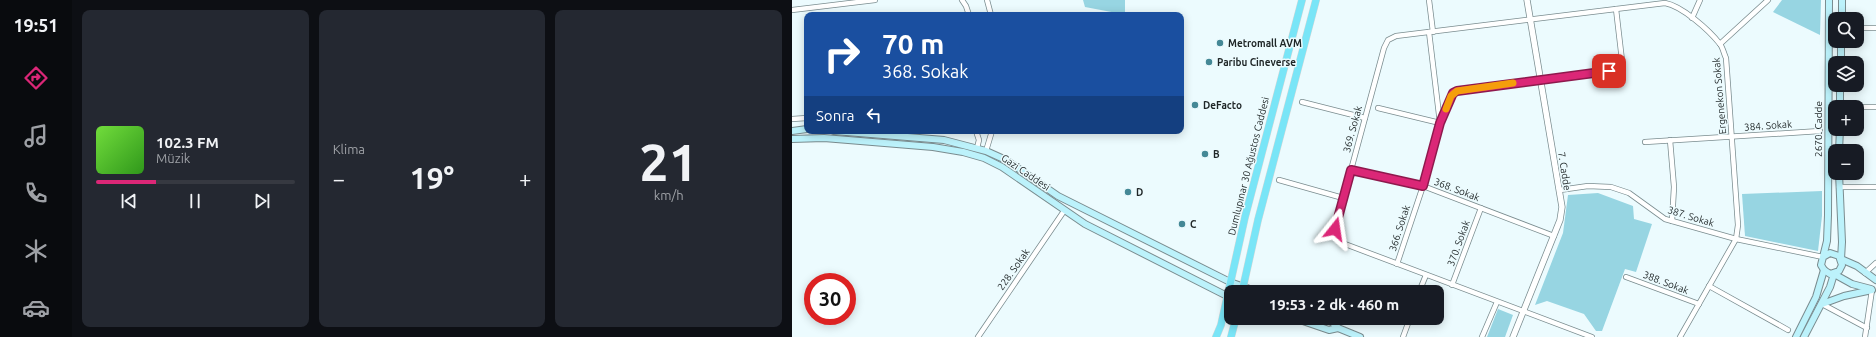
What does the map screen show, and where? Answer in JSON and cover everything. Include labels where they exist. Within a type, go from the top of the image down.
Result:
[{"type":"main road","name":"Dumlupınar 30 Ağustos Caddesi","points":[[1230,285],[1245,217],[1302,0]]},
{"type":"main road","points":[[1244,285],[1258,220],[1316,0]]},
{"type":"main road","name":"2670. Cadde","points":[[1823,257],[1827,241],[1828,215],[1829,0]]},
{"type":"main road","points":[[1842,0],[1842,12]]},
{"type":"main road","points":[[792,131],[804,129]]},
{"type":"main road","name":"Gazi Caddesi","points":[[871,134],[944,140],[986,151],[1006,160],[1058,196],[1236,285]]},
{"type":"main road","name":"Gazi Caddesi","points":[[792,139],[824,138],[948,148],[975,155],[1002,167],[1084,224],[1224,294]]},
{"type":"main road","points":[[975,155],[977,148]]},
{"type":"main road","points":[[1806,336],[1822,304],[1834,274],[1841,268],[1842,242],[1839,180]]},
{"type":"main road","points":[[1084,224],[1090,212]]},
{"type":"main road","points":[[1796,337],[1816,297],[1824,270],[1822,265],[1823,257],[1826,254],[1833,253],[1841,259],[1857,266],[1876,280]]},
{"type":"main road","points":[[1824,270],[1852,284],[1874,290]]},
{"type":"main road","points":[[1822,304],[1844,296],[1874,290]]},
{"type":"main road","name":"Dumlupınar 30 Ağustos Caddesi","points":[[1216,337],[1224,314]]},
{"type":"main road","points":[[1231,337],[1234,325]]},
{"type":"main road","points":[[1314,325],[1329,330],[1338,328]]},
{"type":"main road","points":[[1335,325],[1338,328],[1360,337]]},
{"type":"street","points":[[792,10],[875,0]]},
{"type":"street","points":[[962,0],[968,12]]},
{"type":"street","points":[[987,0],[990,12]]},
{"type":"street","name":"366. Sokak","points":[[1397,264],[1423,186],[1440,123],[1429,0]]},
{"type":"street","name":"7. Cadde","points":[[1513,337],[1554,236],[1560,220],[1562,207],[1527,0]]},
{"type":"street","points":[[1692,18],[1700,0]]},
{"type":"street","points":[[1720,44],[1768,0]]},
{"type":"street","name":"Ergenekon Sokak","points":[[1530,20],[1665,4],[1672,5],[1692,18],[1720,44],[1726,58],[1738,226],[1736,239],[1680,337]]},
{"type":"street","points":[[1378,108],[1440,123],[1451,96],[1457,91],[1623,69],[1616,10]]},
{"type":"street","name":"369. Sokak","points":[[1530,20],[1396,36],[1388,40],[1335,229],[1337,238],[1345,244],[1592,337]]},
{"type":"street","points":[[1864,28],[1876,28]]},
{"type":"street","points":[[1302,102],[1365,118]]},
{"type":"street","points":[[1864,107],[1876,107]]},
{"type":"street","points":[[792,119],[804,118]]},
{"type":"street","name":"384. Sokak","points":[[1645,142],[1820,131]]},
{"type":"street","points":[[977,134],[979,140],[977,148]]},
{"type":"street","points":[[986,151],[991,134]]},
{"type":"street","points":[[1670,140],[1674,187],[1672,221]]},
{"type":"street","name":"368. Sokak","points":[[1351,170],[1423,186],[1554,236]]},
{"type":"street","points":[[1279,180],[1343,198]]},
{"type":"street","name":"387. Sokak","points":[[1560,190],[1588,186],[1611,187],[1629,193],[1665,220],[1736,239],[1823,257]]},
{"type":"street","points":[[1839,187],[1876,186]]},
{"type":"street","name":"370. Sokak","points":[[1452,285],[1481,208]]},
{"type":"street","name":"228. Sokak","points":[[978,337],[1064,211]]},
{"type":"street","points":[[1865,273],[1876,263]]},
{"type":"street","points":[[1422,285],[1426,275]]},
{"type":"street","name":"388. Sokak","points":[[1626,277],[1699,304]]},
{"type":"street","points":[[1709,286],[1788,330]]},
{"type":"street","points":[[1865,337],[1874,290]]},
{"type":"street","points":[[1482,337],[1497,302]]},
{"type":"street","points":[[1822,304],[1867,328]]},
{"type":"street","points":[[1403,337],[1407,325]]},
{"type":"shaded area","points":[[1083,0],[1125,0],[1125,12],[1111,12],[1085,7]]},
{"type":"shaded area","points":[[1782,0],[1821,0],[1820,35],[1773,12]]},
{"type":"shaded area","points":[[1822,191],[1822,216],[1818,251],[1745,236],[1742,194]]},
{"type":"shaded area","points":[[1598,193],[1633,206],[1634,219],[1652,224],[1636,272],[1625,269],[1602,331],[1596,331],[1584,314],[1547,301],[1535,305],[1563,233],[1568,195]]},
{"type":"shaded area","points":[[1498,309],[1513,315],[1505,337],[1487,337]]},
{"type":"slow traffic","points":[[1446,109],[1451,96],[1457,91],[1513,83]]},
{"type":"place","name":"Metromall AVM","points":[[1220,43]]},
{"type":"place","name":"Paribu Cineverse","points":[[1209,62]]},
{"type":"place","name":"DeFacto","points":[[1195,105]]},
{"type":"place","name":"B","points":[[1205,154]]},
{"type":"place","name":"D","points":[[1128,192]]},
{"type":"place","name":"C","points":[[1182,224]]},
{"type":"route","points":[[1335,229],[1351,170],[1423,186],[1440,123],[1453,93],[1457,91],[1541,79],[1609,71]]}]
